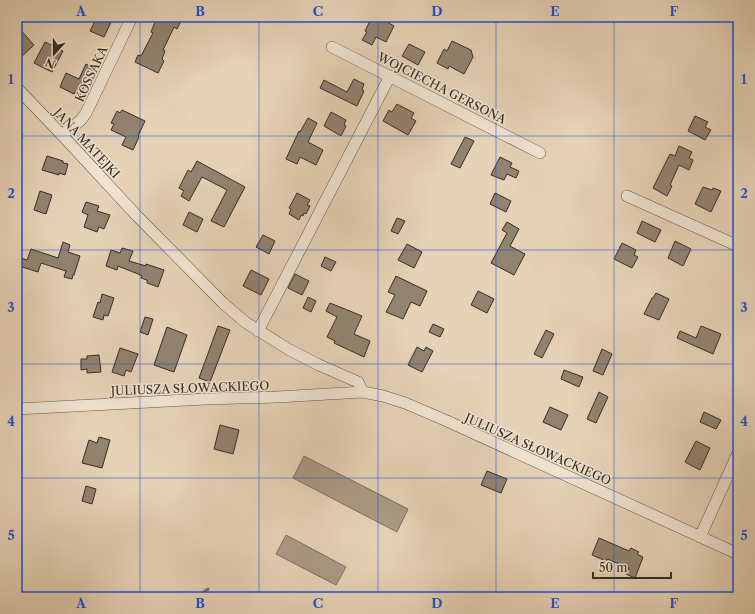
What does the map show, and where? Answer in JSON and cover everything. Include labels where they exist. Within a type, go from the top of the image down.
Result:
[{"type":"street","name":"KOSSAKA","points":[[62,135],[81,120],[86,113],[132,17]]},
{"type":"street","name":"WOJCIECHA GERSONA","points":[[332,47],[540,153]]},
{"type":"street","points":[[363,392],[358,382],[319,365],[258,331],[390,76]]},
{"type":"street","name":"JANA MATEJKI","points":[[17,88],[137,216],[223,303],[258,331]]},
{"type":"street","points":[[627,196],[738,246]]},
{"type":"street","name":"JULIUSZA SŁOWACKIEGO","points":[[17,409],[363,392],[383,396],[405,403],[446,421],[738,554]]},
{"type":"street","points":[[700,536],[738,453]]},
{"type":"shaded area","points":[[304,456],[408,509],[397,532],[293,478]]},
{"type":"shaded area","points":[[286,535],[346,567],[336,585],[276,554]]},
{"type":"building","points":[[97,17],[106,17],[112,20],[104,37],[90,31]]},
{"type":"building","points":[[157,17],[183,17],[177,29],[174,27],[163,50],[165,51],[162,59],[164,61],[158,73],[135,62],[138,55],[141,56],[153,33],[151,32]]},
{"type":"building","points":[[372,17],[390,17],[387,22],[394,26],[386,42],[376,37],[372,45],[362,40],[367,32],[365,31]]},
{"type":"building","points":[[17,26],[34,45],[21,57],[17,53]]},
{"type":"building","points":[[452,41],[471,50],[473,57],[464,74],[449,66],[448,69],[437,63],[444,49],[447,51]]},
{"type":"building","points":[[45,42],[63,51],[52,72],[34,63]]},
{"type":"building","points":[[409,44],[425,52],[418,65],[402,56]]},
{"type":"building","points":[[86,64],[98,70],[94,79],[89,76],[80,95],[75,92],[74,94],[60,87],[66,73],[79,79]]},
{"type":"building","points":[[354,79],[364,84],[362,90],[364,91],[357,106],[320,88],[324,80],[347,92]]},
{"type":"building","points":[[397,104],[414,113],[411,118],[416,121],[408,135],[383,121],[389,110],[392,112]]},
{"type":"building","points":[[122,110],[145,121],[133,150],[122,145],[126,137],[111,130],[114,124],[111,123],[117,111],[120,113]]},
{"type":"building","points":[[331,112],[346,120],[344,125],[346,126],[341,136],[324,126]]},
{"type":"building","points":[[695,116],[708,122],[705,127],[711,130],[705,140],[688,131]]},
{"type":"building","points":[[308,118],[317,123],[308,142],[323,150],[316,165],[300,157],[297,164],[286,159],[299,131],[300,132]]},
{"type":"building","points":[[465,137],[474,141],[460,168],[451,164]]},
{"type":"building","points":[[679,146],[692,152],[689,158],[693,160],[689,170],[679,165],[667,196],[653,188],[670,154],[675,156]]},
{"type":"building","points":[[47,156],[68,164],[65,175],[59,173],[59,175],[42,170]]},
{"type":"building","points":[[500,157],[512,163],[510,167],[519,171],[516,178],[507,174],[504,180],[491,175]]},
{"type":"building","points":[[197,161],[245,187],[224,227],[211,221],[227,190],[202,177],[189,201],[181,196],[184,191],[179,188],[188,170],[191,172]]},
{"type":"building","points":[[703,187],[721,191],[711,212],[695,204]]},
{"type":"building","points":[[40,191],[52,195],[46,214],[34,210]]},
{"type":"building","points":[[297,193],[310,200],[307,205],[310,206],[306,214],[304,213],[303,216],[301,215],[299,220],[289,214],[291,209],[289,208]]},
{"type":"building","points":[[495,193],[511,201],[506,212],[490,204]]},
{"type":"building","points":[[86,202],[99,206],[97,211],[110,215],[104,229],[99,227],[97,232],[84,227],[88,215],[82,212]]},
{"type":"building","points":[[189,212],[203,219],[197,232],[183,225]]},
{"type":"building","points":[[397,218],[405,221],[398,234],[391,231]]},
{"type":"building","points":[[642,221],[661,230],[655,242],[637,233]]},
{"type":"building","points":[[507,222],[519,229],[510,246],[525,254],[514,275],[491,263],[507,233],[502,230]]},
{"type":"building","points":[[263,235],[275,241],[269,254],[256,247]]},
{"type":"building","points":[[675,241],[691,249],[683,266],[668,258]]},
{"type":"building","points":[[63,242],[70,245],[68,252],[80,256],[72,279],[64,277],[66,271],[41,263],[38,272],[19,266],[21,258],[27,260],[31,249],[58,258]]},
{"type":"building","points":[[622,243],[636,250],[634,255],[638,257],[632,268],[614,259]]},
{"type":"building","points":[[407,244],[422,252],[414,268],[398,260]]},
{"type":"building","points":[[122,248],[133,251],[129,261],[146,266],[146,264],[164,270],[158,287],[147,283],[147,280],[141,278],[142,276],[138,274],[118,266],[117,270],[106,266],[111,250],[120,253]]},
{"type":"building","points":[[325,257],[336,262],[331,271],[321,266]]},
{"type":"building","points":[[251,270],[269,279],[261,295],[243,286]]},
{"type":"building","points":[[295,274],[309,281],[302,295],[288,288]]},
{"type":"building","points":[[396,276],[427,291],[420,306],[411,302],[403,319],[386,312],[395,295],[388,292]]},
{"type":"building","points":[[478,291],[494,299],[487,313],[471,305]]},
{"type":"building","points":[[656,293],[669,299],[659,320],[644,314]]},
{"type":"building","points":[[102,294],[114,298],[108,316],[104,315],[103,320],[93,317],[98,302],[100,303]]},
{"type":"building","points":[[308,297],[316,301],[311,312],[303,308]]},
{"type":"building","points":[[330,303],[362,316],[354,334],[370,341],[364,357],[334,343],[335,341],[327,337],[337,317],[326,311]]},
{"type":"building","points":[[145,317],[153,319],[148,335],[140,332]]},
{"type":"building","points":[[433,324],[444,329],[440,337],[429,332]]},
{"type":"building","points":[[218,326],[230,330],[210,382],[199,378]]},
{"type":"building","points":[[701,326],[721,334],[713,354],[677,338],[680,331],[696,338]]},
{"type":"building","points":[[167,327],[187,335],[174,372],[154,365]]},
{"type":"building","points":[[546,330],[554,334],[542,358],[534,354]]},
{"type":"building","points":[[417,347],[424,351],[426,347],[433,351],[422,372],[408,365]]},
{"type":"building","points":[[120,348],[138,354],[131,372],[126,370],[124,376],[112,372]]},
{"type":"building","points":[[602,349],[612,354],[603,375],[593,371]]},
{"type":"building","points":[[99,355],[101,372],[87,373],[87,369],[81,370],[81,359],[87,359],[87,356]]},
{"type":"building","points":[[564,370],[583,377],[579,387],[561,379]]},
{"type":"building","points":[[599,392],[608,397],[596,423],[587,419]]},
{"type":"building","points":[[550,407],[568,415],[561,430],[543,422]]},
{"type":"building","points":[[704,412],[721,420],[716,429],[700,422]]},
{"type":"building","points":[[220,425],[239,430],[233,454],[214,449]]},
{"type":"building","points":[[99,437],[110,440],[102,468],[82,463],[89,440],[97,443]]},
{"type":"building","points":[[696,441],[710,448],[700,470],[685,462]]},
{"type":"building","points":[[487,471],[507,479],[501,493],[481,485]]},
{"type":"building","points":[[86,486],[96,489],[92,504],[82,501]]},
{"type":"building","points":[[599,538],[629,551],[631,548],[639,552],[637,554],[643,557],[635,578],[626,574],[629,568],[592,555]]},
{"type":"waterway","points":[[197,597],[208,589]]}]
